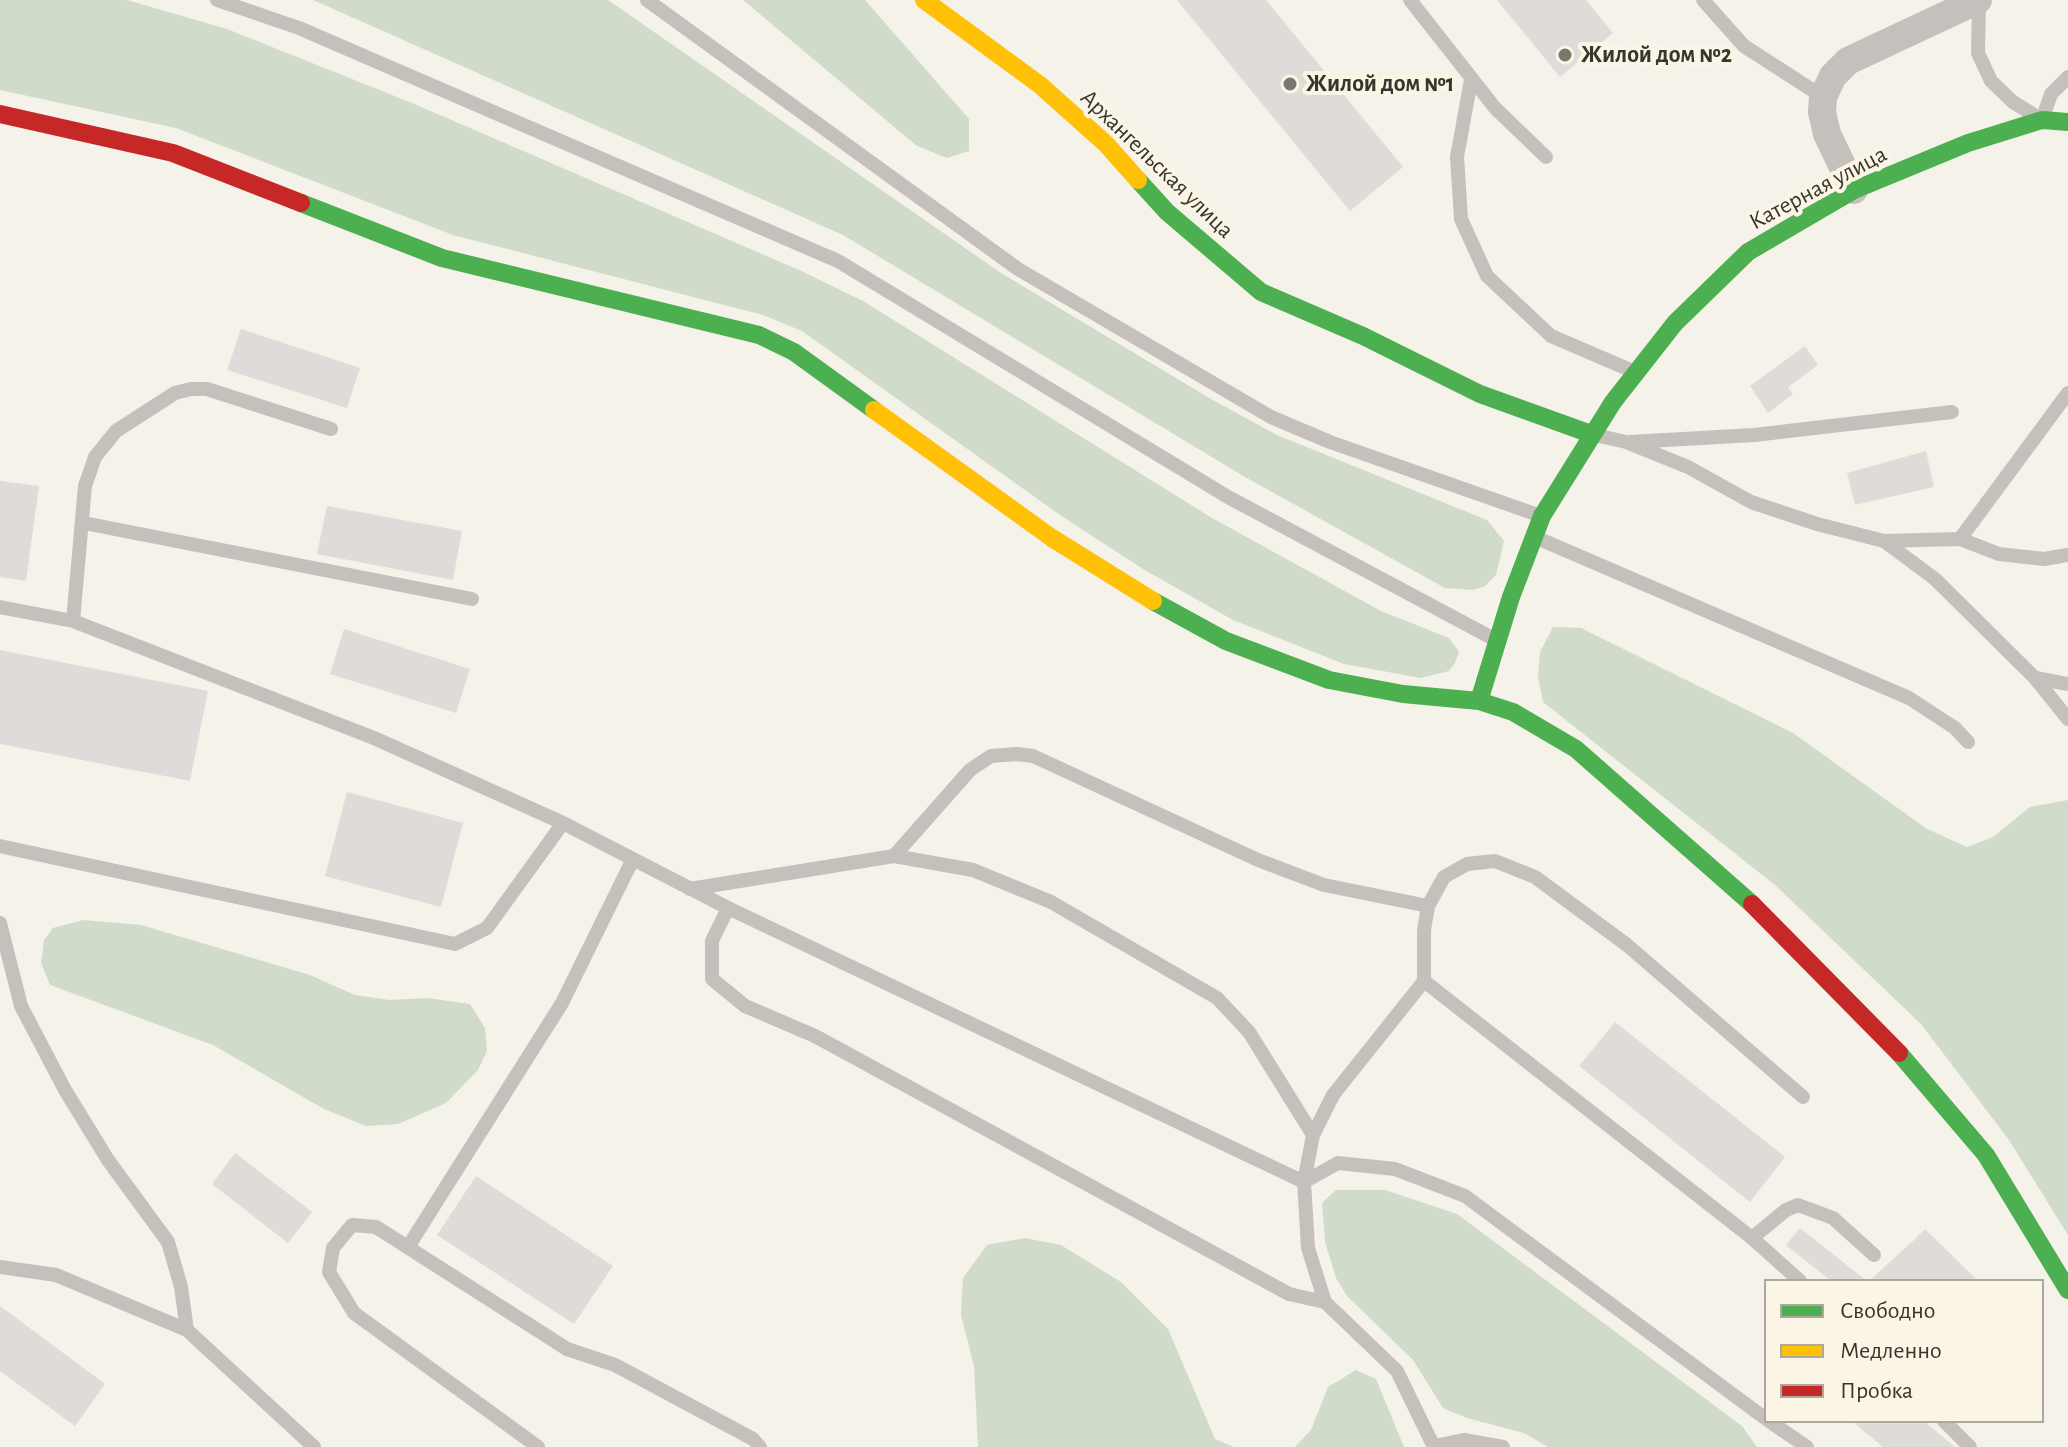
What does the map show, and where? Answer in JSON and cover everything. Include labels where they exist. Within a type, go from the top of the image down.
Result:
[{"type":"main road","name":"Архангельская улица","points":[[924,0],[1040,85],[1106,144],[1167,212],[1261,292],[1363,336],[1480,394],[1591,434]]},
{"type":"main road","points":[[0,114],[173,153],[442,258],[759,335],[794,352],[1052,538],[1137,593],[1226,641],[1329,680],[1403,694],[1479,701],[1513,712],[1576,749],[1746,898],[1906,1060],[1986,1155],[2068,1290]]},
{"type":"main road","name":"Катерная улица","points":[[1479,701],[1542,516],[1591,434],[1675,323],[1748,252],[1854,190],[1968,143],[2042,120],[2068,122]]},
{"type":"street","points":[[1854,190],[1827,134],[1823,97],[1833,76],[1848,61],[1979,0]]},
{"type":"lane","points":[[217,0],[299,28],[838,261],[1228,497],[1498,641]]},
{"type":"lane","points":[[647,0],[1018,269],[1271,417],[1330,442],[1542,516]]},
{"type":"lane","points":[[1410,0],[1471,80],[1505,119],[1546,157]]},
{"type":"lane","points":[[1703,0],[1744,46],[1823,97]]},
{"type":"lane","points":[[1979,0],[1978,53],[1991,81],[2013,102],[2042,120],[2051,94],[2068,77]]},
{"type":"lane","points":[[1471,80],[1457,157],[1461,219],[1487,276],[1551,336],[1635,372]]},
{"type":"lane","points":[[73,621],[85,486],[95,457],[116,431],[175,393],[207,389],[331,429]]},
{"type":"lane","points":[[1960,539],[2068,393]]},
{"type":"lane","points":[[1626,442],[1754,435],[1952,412]]},
{"type":"lane","points":[[1591,434],[1626,442],[1688,467],[1751,502],[1884,541],[1960,539],[1999,554],[2044,559],[2068,555]]},
{"type":"lane","points":[[84,523],[472,599]]},
{"type":"lane","points":[[1533,536],[1909,698],[1955,728],[1968,742]]},
{"type":"lane","points":[[1884,541],[1935,579],[2035,678],[2068,719]]},
{"type":"lane","points":[[0,607],[73,621],[374,738],[563,823],[728,908],[1304,1182]]},
{"type":"lane","points":[[2035,678],[2068,684]]},
{"type":"lane","points":[[894,856],[970,770],[991,756],[1017,754],[1033,756],[1324,885],[1428,906]]},
{"type":"lane","points":[[0,846],[455,944],[487,928],[563,823]]},
{"type":"lane","points":[[689,889],[894,856],[973,870],[1051,902],[1217,998],[1249,1032],[1313,1135]]},
{"type":"lane","points":[[408,1247],[562,1003],[633,859]]},
{"type":"lane","points":[[1503,1447],[1464,1440],[1434,1447],[1397,1371],[1325,1302],[1308,1248],[1304,1182],[1313,1135],[1333,1095],[1424,981],[1424,930],[1428,906],[1444,877],[1467,864],[1495,861],[1535,877],[1627,945],[1803,1097]]},
{"type":"lane","points":[[728,908],[712,941],[712,979],[745,1006],[815,1036],[1289,1294],[1325,1302]]},
{"type":"lane","points":[[0,923],[21,1006],[57,1076],[108,1160],[168,1242],[181,1287],[187,1330]]},
{"type":"lane","points":[[1424,981],[1752,1238],[1798,1279]]},
{"type":"lane","points":[[1304,1182],[1338,1163],[1395,1169],[1465,1196],[1764,1417]]},
{"type":"lane","points":[[1752,1238],[1786,1210],[1798,1205],[1833,1218],[1874,1255]]},
{"type":"lane","points":[[538,1447],[354,1313],[329,1272],[333,1248],[352,1225],[376,1227],[567,1349],[615,1365],[753,1439],[760,1447]]},
{"type":"lane","points":[[0,1267],[56,1275],[187,1330],[314,1447]]},
{"type":"lane","points":[[1772,1423],[1807,1447]]},
{"type":"lane","points":[[1946,1423],[1970,1447]]},
{"type":"green space","points":[[0,0],[127,0],[227,29],[412,103],[799,270],[863,301],[1212,518],[1381,611],[1449,638],[1459,652],[1455,663],[1449,671],[1421,678],[1344,664],[1233,620],[1143,569],[1060,515],[802,331],[763,315],[453,235],[176,128],[0,90]]},
{"type":"green space","points":[[313,0],[608,0],[1001,273],[1211,399],[1277,435],[1487,520],[1504,541],[1496,575],[1485,586],[1473,590],[1445,588],[1245,477],[843,235]]},
{"type":"green space","points":[[743,0],[865,0],[969,119],[969,151],[947,158],[917,146]]},
{"type":"green space","points":[[1553,627],[1581,628],[1793,733],[1927,829],[1967,847],[1993,837],[2030,807],[2068,800],[2068,1235],[2009,1140],[1921,1024],[1775,885],[1543,702],[1538,676],[1540,652]]},
{"type":"green space","points":[[83,920],[141,925],[310,975],[355,995],[389,1000],[427,998],[470,1004],[485,1028],[487,1051],[478,1070],[446,1103],[398,1124],[366,1126],[324,1109],[213,1045],[50,985],[41,963],[44,940],[53,928]]},
{"type":"green space","points":[[1336,1190],[1385,1190],[1457,1214],[1742,1426],[1757,1447],[1548,1447],[1524,1433],[1467,1418],[1443,1408],[1413,1360],[1347,1296],[1336,1278],[1325,1242],[1322,1203]]},
{"type":"green space","points":[[1025,1238],[1061,1245],[1121,1282],[1168,1329],[1215,1439],[1234,1447],[978,1447],[974,1366],[961,1315],[963,1278],[987,1245]]},
{"type":"green space","points":[[1356,1370],[1376,1379],[1404,1447],[1295,1447],[1311,1430],[1328,1387]]},
{"type":"building","name":"Жилой дом №1","points":[[1177,0],[1266,0],[1403,167],[1350,211]]},
{"type":"building","name":"Жилой дом №2","points":[[1497,0],[1586,0],[1613,33],[1560,77]]},
{"type":"building","points":[[241,329],[360,368],[347,408],[227,370]]},
{"type":"building","points":[[1805,346],[1818,365],[1788,387],[1793,394],[1768,413],[1750,386]]},
{"type":"building","points":[[1926,451],[1934,487],[1855,505],[1847,473]]},
{"type":"building","points":[[0,481],[39,486],[26,581],[0,577]]},
{"type":"building","points":[[327,506],[462,531],[453,580],[317,554]]},
{"type":"building","points":[[344,629],[470,669],[456,713],[330,674]]},
{"type":"building","points":[[0,650],[208,691],[190,781],[0,744]]},
{"type":"building","points":[[347,792],[463,823],[441,907],[325,876]]},
{"type":"building","points":[[1615,1022],[1785,1157],[1750,1202],[1579,1066]]},
{"type":"building","points":[[235,1153],[312,1212],[288,1243],[212,1184]]},
{"type":"building","points":[[476,1176],[613,1266],[574,1324],[437,1235]]},
{"type":"building","points":[[1800,1228],[1864,1279],[1828,1279],[1786,1245]]},
{"type":"building","points":[[1925,1229],[1976,1279],[1871,1279]]},
{"type":"building","points":[[0,1306],[105,1384],[75,1426],[0,1371]]},
{"type":"building","points":[[1854,1423],[1926,1423],[1955,1447],[1883,1447]]},
{"type":"traffic: fast","points":[[1479,701],[1511,597],[1542,516],[1613,402],[1675,323],[1748,252],[1854,190],[1968,143],[2042,120],[2068,122]]},
{"type":"traffic: fast","points":[[1138,180],[1167,212],[1261,292],[1363,336],[1480,394],[1591,434]]},
{"type":"traffic: fast","points":[[301,203],[442,258],[759,335],[794,352],[874,410]]},
{"type":"traffic: fast","points":[[1153,601],[1226,641],[1329,680],[1403,694],[1479,701],[1513,712],[1576,749],[1752,904]]},
{"type":"traffic: fast","points":[[1899,1053],[1986,1155],[2068,1290]]},
{"type":"traffic: slow","points":[[924,0],[1040,85],[1106,144],[1138,180]]},
{"type":"traffic: slow","points":[[874,410],[1052,538],[1153,601]]},
{"type":"traffic: jam","points":[[0,114],[173,153],[301,203]]},
{"type":"traffic: jam","points":[[1752,904],[1899,1053]]},
{"type":"place","name":"Жилой дом №2","points":[[1565,55]]},
{"type":"place","name":"Жилой дом №1","points":[[1290,84]]}]
